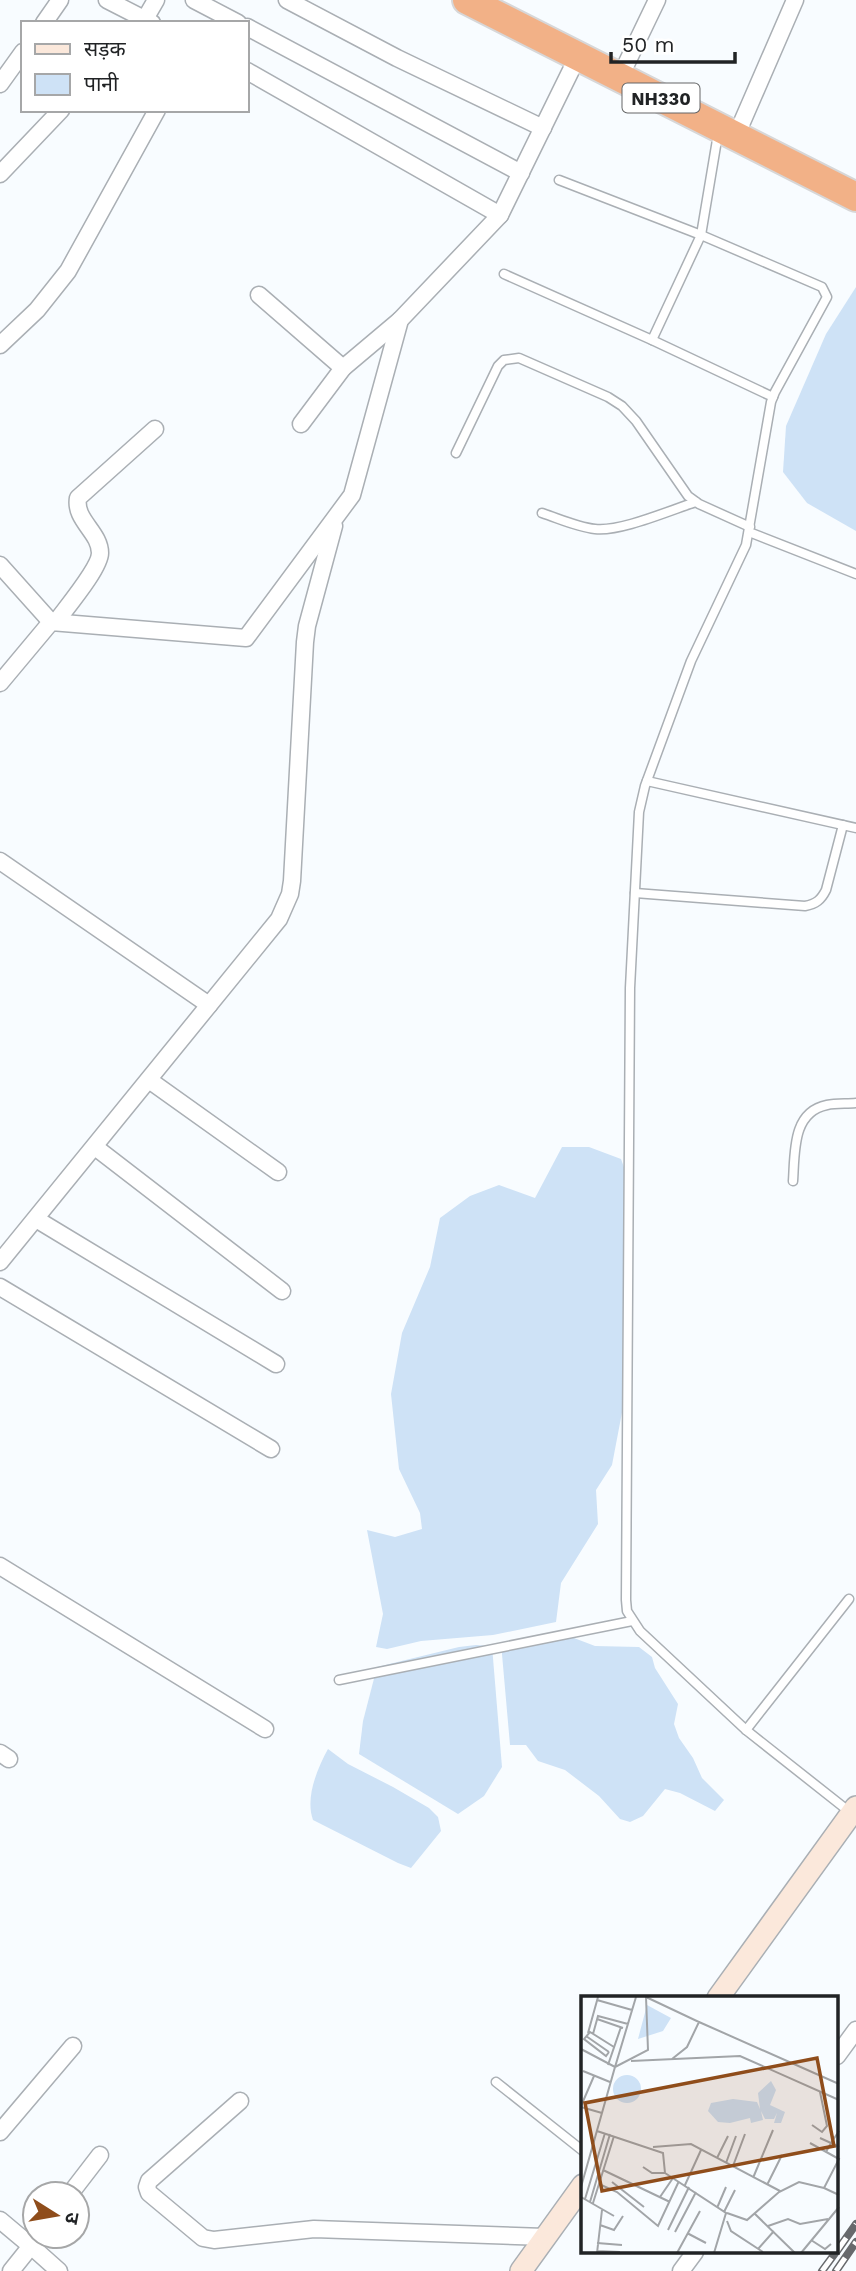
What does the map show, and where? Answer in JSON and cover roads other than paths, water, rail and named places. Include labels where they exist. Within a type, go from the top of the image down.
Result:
[{"type":"highway","name":"NH330","points":[[467,0],[856,197]]},
{"type":"street","points":[[45,21],[60,0]]},
{"type":"street","points":[[107,0],[148,21],[156,0]]},
{"type":"street","points":[[194,0],[234,21]]},
{"type":"street","points":[[287,0],[397,58],[543,128]]},
{"type":"street","points":[[620,78],[657,0]]},
{"type":"street","points":[[728,132],[795,0]]},
{"type":"street","points":[[248,28],[521,173]]},
{"type":"street","points":[[0,84],[21,55]]},
{"type":"street","points":[[302,424],[342,368],[400,320],[500,215],[578,56]]},
{"type":"street","points":[[248,72],[500,215]]},
{"type":"street","points":[[0,174],[59,112]]},
{"type":"street","points":[[0,345],[37,310],[68,271],[156,112]]},
{"type":"street","points":[[259,295],[342,368]]},
{"type":"street","points":[[0,565],[54,622],[246,638],[352,495],[400,320]]},
{"type":"street","points":[[0,683],[54,622],[96,567],[99,546],[78,511],[78,498],[155,429]]},
{"type":"street","points":[[0,1262],[279,919],[290,894],[307,626],[336,517]]},
{"type":"street","points":[[0,861],[209,1005]]},
{"type":"street","points":[[149,1080],[278,1172]]},
{"type":"street","points":[[95,1147],[282,1291]]},
{"type":"street","points":[[36,1219],[275,1364]]},
{"type":"street","points":[[0,1287],[271,1449]]},
{"type":"street","points":[[0,1566],[265,1729]]},
{"type":"street","points":[[719,1996],[854,1810]]},
{"type":"street","points":[[838,2055],[856,2030]]},
{"type":"street","points":[[0,2132],[73,2046]]},
{"type":"street","points":[[240,2101],[149,2181],[147,2187],[149,2193],[203,2238],[214,2240],[314,2229],[545,2238]]},
{"type":"street","points":[[81,2180],[100,2155]]},
{"type":"street","points":[[521,2271],[581,2188]]},
{"type":"street","points":[[0,2220],[21,2233]]},
{"type":"street","points":[[11,2271],[28,2250]]},
{"type":"street","points":[[42,2250],[59,2271]]},
{"type":"street","points":[[681,2271],[694,2254]]},
{"type":"lane","points":[[652,340],[701,234],[728,132]]},
{"type":"lane","points":[[559,180],[701,234],[826,291],[825,302],[773,397],[750,530],[742,556],[691,661],[647,781],[639,813],[630,988],[626,1600],[632,1621],[746,1730],[854,1810]]},
{"type":"lane","points":[[504,274],[773,397]]},
{"type":"lane","points":[[456,453],[498,366],[504,360],[519,358],[608,397],[622,406],[636,421],[688,496],[696,502],[750,530],[856,574]]},
{"type":"lane","points":[[542,513],[581,527],[614,528],[696,502]]},
{"type":"lane","points":[[647,781],[856,828]]},
{"type":"lane","points":[[635,893],[813,905],[821,900],[827,890],[842,825]]},
{"type":"lane","points":[[793,1181],[797,1133],[803,1119],[826,1105],[856,1103]]},
{"type":"lane","points":[[746,1730],[849,1599]]},
{"type":"lane","points":[[339,1680],[632,1621]]},
{"type":"lane","points":[[496,2082],[581,2149]]},
{"type":"water","points":[[856,287],[856,531],[807,503],[783,472],[786,426],[826,334]]},
{"type":"water","points":[[562,1147],[589,1147],[621,1159],[630,1184],[623,1349],[624,1402],[612,1465],[596,1490],[598,1524],[561,1583],[556,1622],[493,1635],[421,1641],[387,1649],[376,1647],[383,1614],[367,1530],[395,1537],[422,1529],[420,1513],[399,1469],[391,1394],[402,1333],[430,1267],[440,1218],[470,1196],[499,1185],[535,1198]]},
{"type":"water","points":[[558,1631],[595,1646],[639,1647],[652,1657],[655,1668],[678,1704],[674,1724],[679,1738],[693,1758],[702,1778],[724,1800],[715,1811],[680,1793],[665,1789],[643,1816],[630,1822],[620,1819],[599,1796],[565,1770],[538,1761],[526,1745],[510,1745],[501,1643],[524,1641]]},
{"type":"water","points":[[476,1645],[492,1646],[502,1767],[484,1796],[458,1814],[359,1754],[363,1721],[377,1667]]},
{"type":"water","points":[[328,1749],[348,1764],[429,1808],[438,1817],[441,1831],[411,1868],[313,1820],[311,1793],[316,1774]]},
{"type":"railway","points":[[838,2250],[856,2224]]},
{"type":"railway","points":[[836,2271],[856,2242]]},
{"type":"railway","points":[[822,2271],[835,2254]]}]
